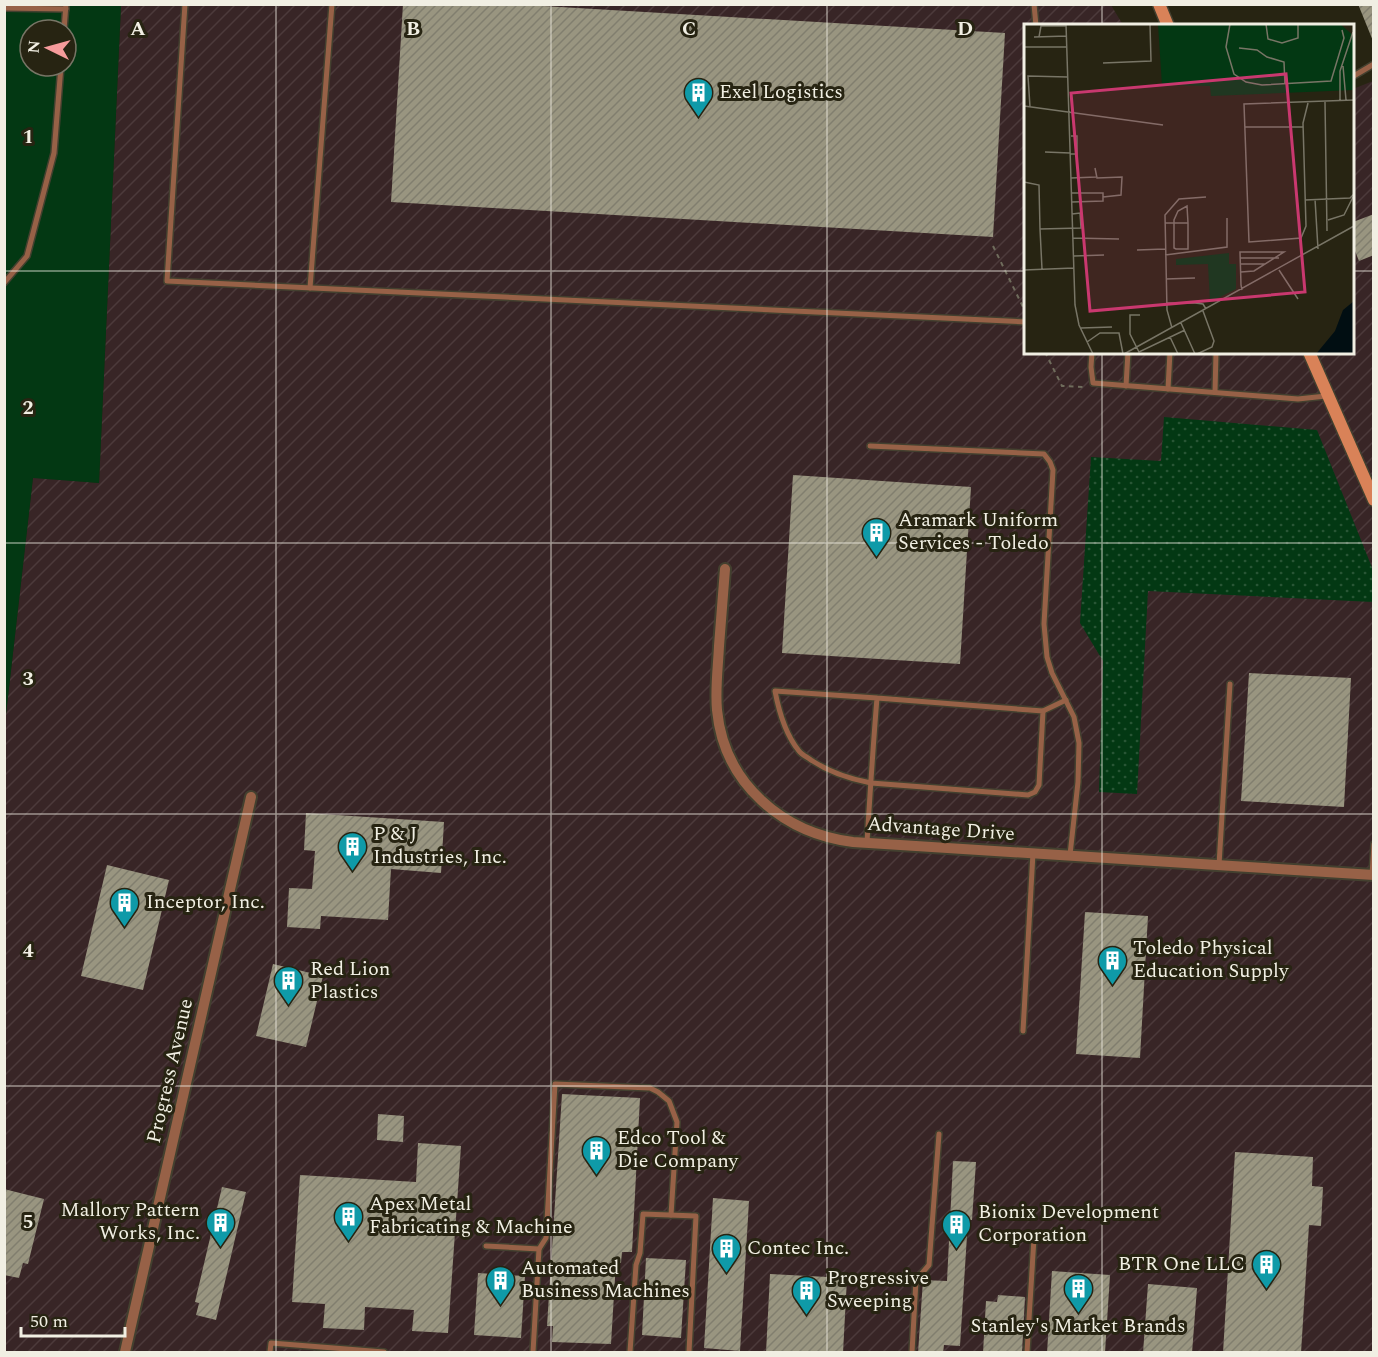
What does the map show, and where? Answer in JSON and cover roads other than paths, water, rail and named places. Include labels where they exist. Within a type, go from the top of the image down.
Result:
[{"type":"street","points":[[1159,4],[1167,24]]},
{"type":"street","points":[[1310,354],[1374,500]]},
{"type":"street","name":"Advantage Drive","points":[[726,569],[716,691],[717,713],[722,735],[740,777],[756,795],[773,811],[815,834],[838,840],[1373,875]]},
{"type":"street","name":"Progress Avenue","points":[[125,1353],[251,797]]},
{"type":"lane","points":[[185,4],[167,281],[1024,322]]},
{"type":"lane","points":[[310,288],[333,4]]},
{"type":"lane","points":[[1034,4],[1036,24]]},
{"type":"lane","points":[[4,8],[66,7]]},
{"type":"lane","points":[[1354,76],[1374,64]]},
{"type":"lane","points":[[4,283],[27,256],[54,153],[60,78]]},
{"type":"lane","points":[[1092,354],[1093,383],[1298,399],[1328,396]]},
{"type":"lane","points":[[1126,386],[1128,354]]},
{"type":"lane","points":[[1168,389],[1170,354]]},
{"type":"lane","points":[[1215,392],[1216,354]]},
{"type":"lane","points":[[870,446],[1044,454],[1050,462],[1053,470],[1044,624],[1046,654],[1052,673],[1074,717],[1079,743],[1078,782],[1070,855]]},
{"type":"lane","points":[[1219,865],[1230,684]]},
{"type":"lane","points":[[1043,711],[1039,785],[1035,792],[1028,795],[871,783],[854,780],[824,768],[800,753],[786,730],[775,691],[1043,711],[1066,700]]},
{"type":"lane","points":[[867,842],[877,698]]},
{"type":"lane","points":[[1373,875],[1374,844]]},
{"type":"lane","points":[[1023,1032],[1032,853]]},
{"type":"lane","points":[[533,1353],[539,1249],[546,1238],[555,1084],[650,1088],[669,1101],[677,1122],[671,1215]]},
{"type":"lane","points":[[912,1353],[916,1281],[929,1265],[939,1134]]},
{"type":"lane","points":[[630,1353],[636,1265],[640,1253],[643,1214],[696,1216],[689,1353]]},
{"type":"lane","points":[[1027,1353],[1034,1238]]},
{"type":"lane","points":[[486,1246],[539,1249]]},
{"type":"lane","points":[[270,1353],[271,1343],[384,1352]]},
{"type":"place","name":"Exel Logistics","points":[[698,118]]},
{"type":"place","name":"Aramark Uniform Services - Toledo","points":[[877,558]]},
{"type":"place","name":"P & J Industries, Inc.","points":[[352,872]]},
{"type":"place","name":"Inceptor, Inc.","points":[[125,928]]},
{"type":"place","name":"Toledo Physical Education Supply","points":[[1112,986]]},
{"type":"place","name":"Red Lion Plastics","points":[[289,1006]]},
{"type":"place","name":"Edco Tool & Die Company","points":[[596,1176]]},
{"type":"place","name":"Apex Metal Fabricating & Machine","points":[[348,1242]]},
{"type":"place","name":"Mallory Pattern Works, Inc.","points":[[221,1248]]},
{"type":"place","name":"Bionix Development Corporation","points":[[957,1250]]},
{"type":"place","name":"Contec Inc.","points":[[726,1274]]},
{"type":"place","name":"BTR One LLC","points":[[1266,1290]]},
{"type":"place","name":"Automated Business Machines","points":[[500,1306]]},
{"type":"place","name":"Stanley's Market Brands","points":[[1078,1314]]},
{"type":"place","name":"Progressive Sweeping","points":[[806,1316]]}]
